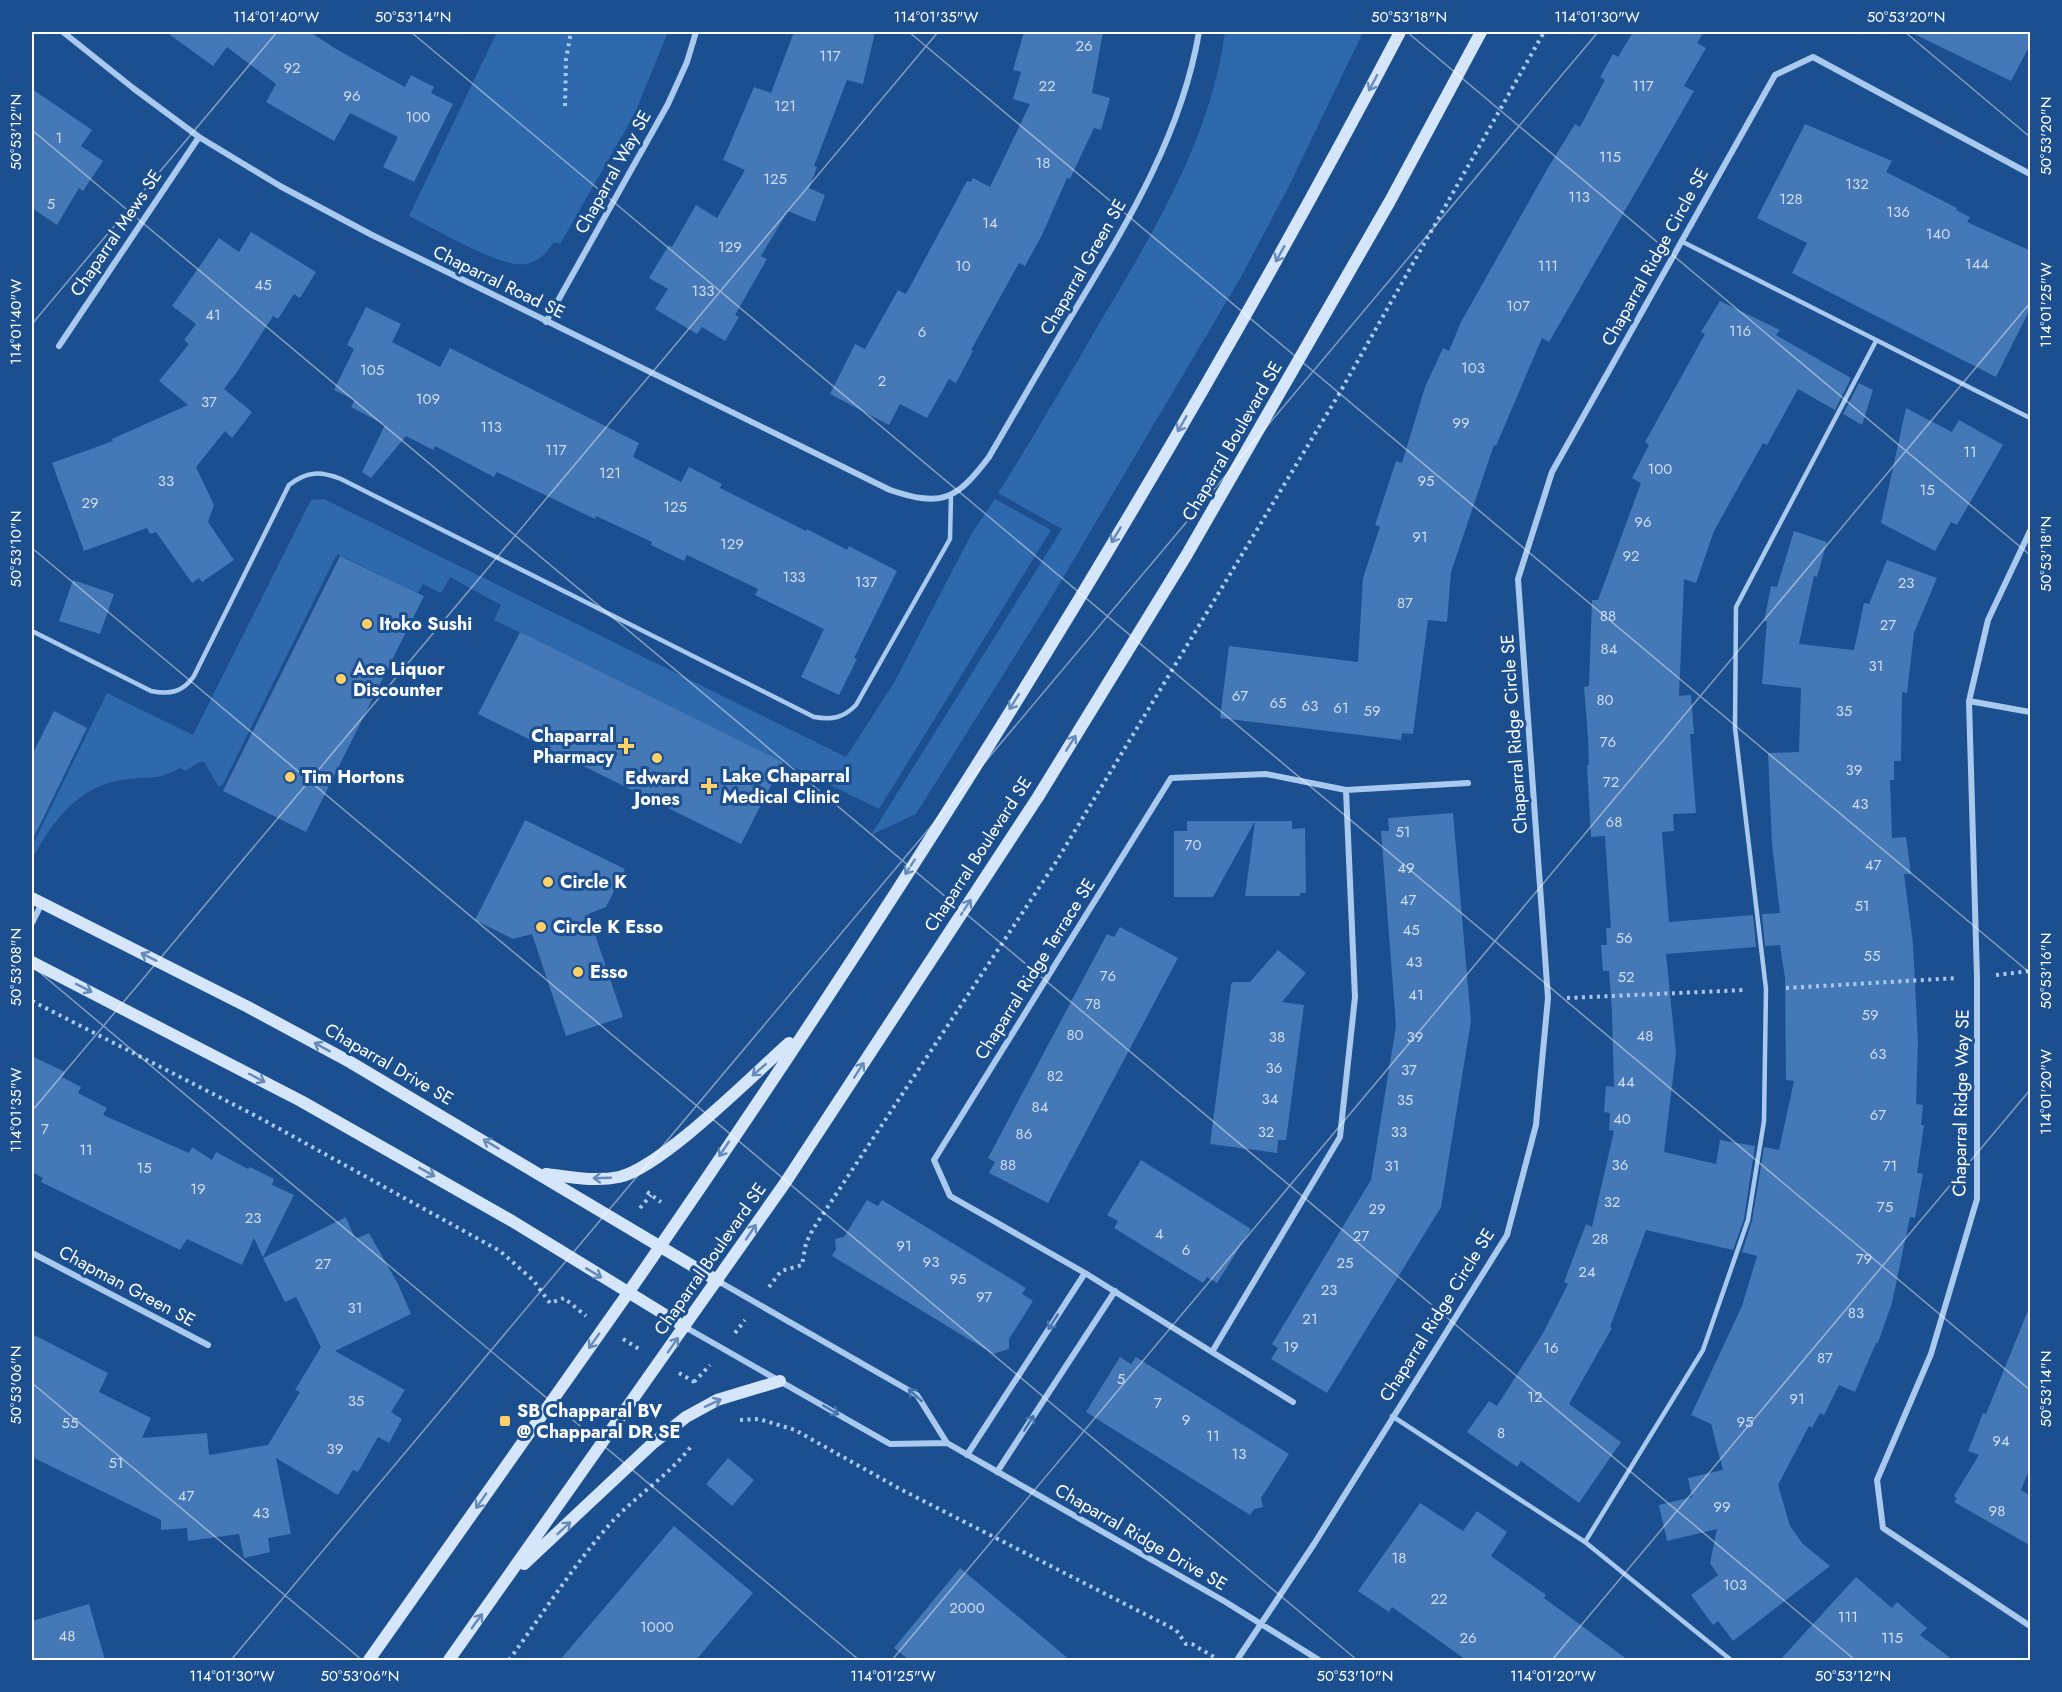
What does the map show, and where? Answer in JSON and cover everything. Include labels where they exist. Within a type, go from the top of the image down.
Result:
[{"type":"main road","points":[[369,1660],[627,1293],[931,835],[1146,485],[1240,326],[1400,32]]},
{"type":"main road","name":"Chaparral Boulevard SE","points":[[449,1660],[718,1281],[1038,796],[1186,556],[1390,201],[1481,32]]},
{"type":"main road","name":"Chaparral Drive SE","points":[[37,901],[295,1032],[542,1174],[718,1281]]},
{"type":"main road","points":[[32,962],[301,1101],[503,1216],[685,1327]]},
{"type":"main road","points":[[542,1174],[582,1179],[613,1178],[646,1165],[684,1135],[803,1031]]},
{"type":"main road","points":[[506,1581],[668,1429],[717,1400],[780,1381]]},
{"type":"street","name":"Chaparral Road SE","points":[[63,32],[199,137],[280,186],[372,235],[890,490],[922,500],[951,496]]},
{"type":"street","name":"Chaparral Way SE","points":[[546,322],[673,94],[696,32]]},
{"type":"street","name":"Chaparral Green SE","points":[[951,496],[968,484],[989,457],[1146,187],[1174,126],[1199,32]]},
{"type":"street","name":"Chaparral Ridge Circle SE","points":[[1237,1660],[1507,1235],[1536,1125],[1548,998],[1518,579],[1552,472],[1775,75],[1813,57],[2031,174]]},
{"type":"street","name":"Chaparral Mews SE","points":[[59,346],[199,137]]},
{"type":"street","name":"Chaparral Ridge Way SE","points":[[2031,531],[1988,620],[1969,701],[1977,977],[1977,1199],[1931,1354],[1877,1480],[1883,1528],[2031,1626]]},
{"type":"street","points":[[1969,701],[2031,712]]},
{"type":"street","name":"Chaparral Ridge Terrace SE","points":[[1293,1402],[1115,1291],[950,1196],[934,1160],[1171,778],[1266,774],[1346,790],[1468,783]]},
{"type":"street","points":[[1212,1352],[1340,1137],[1355,997],[1346,790]]},
{"type":"street","points":[[32,923],[37,901]]},
{"type":"street","name":"Chapman Green SE","points":[[32,1253],[208,1345]]},
{"type":"street","points":[[967,1455],[1085,1273]]},
{"type":"street","name":"Chaparral Ridge Drive SE","points":[[718,1281],[917,1395],[947,1443],[1262,1624],[1319,1660]]},
{"type":"street","points":[[997,1472],[1115,1291]]},
{"type":"street","points":[[685,1327],[890,1444],[947,1443]]},
{"type":"lane","points":[[1681,241],[2031,418]]},
{"type":"lane","points":[[1585,1542],[1703,1350],[1748,1220],[1764,1122],[1766,989],[1735,728],[1736,607],[1876,340]]},
{"type":"lane","points":[[32,631],[151,691],[164,694],[176,692],[187,686],[289,485],[301,475],[316,472],[341,479],[814,717],[829,719],[845,716],[856,705],[950,539],[951,496]]},
{"type":"lane","points":[[1392,1416],[1585,1542],[1731,1660]]},
{"type":"path","points":[[565,106],[566,59],[571,32]]},
{"type":"path","points":[[32,1001],[258,1117],[500,1251],[533,1280],[550,1303],[564,1298],[603,1327],[694,1382],[723,1349],[781,1271],[802,1265],[806,1243],[813,1229],[1056,862],[1333,403],[1544,32]]},
{"type":"path","points":[[1548,998],[1977,977],[2031,970]]},
{"type":"path","points":[[641,1189],[661,1202]]},
{"type":"path","points":[[638,1212],[651,1195]]},
{"type":"path","points":[[732,1422],[759,1419],[795,1430],[921,1500],[1176,1630],[1186,1644],[1192,1644],[1219,1660]]},
{"type":"path","points":[[509,1660],[609,1526],[654,1482],[679,1462],[698,1439]]},
{"type":"shaded area","points":[[497,32],[668,32],[634,115],[560,244],[554,242],[542,256],[526,264],[515,264],[485,254],[409,216]]},
{"type":"shaded area","points":[[1225,32],[1363,32],[1288,188],[1241,277],[1048,603],[916,814],[871,835],[1062,529],[998,493],[1137,259],[1176,187],[1206,112]]},
{"type":"shaded area","points":[[324,499],[846,757],[895,681],[972,533],[995,499],[1051,530],[879,809],[494,620],[501,605],[450,577],[441,593],[423,584],[418,593],[337,554],[223,784],[219,787],[204,762],[185,771],[180,768],[159,776],[111,782],[83,795],[72,804],[52,827],[35,854],[32,852],[32,846],[107,693],[193,735],[311,500]]},
{"type":"building","points":[[166,32],[310,32],[405,87],[411,75],[434,87],[431,93],[453,104],[414,182],[383,167],[398,137],[350,113],[334,141],[266,102],[276,84],[227,47],[213,66]]},
{"type":"building","points":[[794,32],[875,32],[863,84],[847,80],[814,166],[817,167],[809,188],[825,195],[815,222],[788,211],[761,256],[767,259],[735,315],[739,317],[725,341],[702,327],[697,334],[655,309],[668,289],[649,278],[669,245],[672,247],[696,205],[717,218],[745,170],[723,160],[754,87],[771,93]]},
{"type":"building","points":[[1024,32],[1103,32],[1092,93],[1110,98],[1101,130],[1094,128],[1070,179],[1067,178],[1042,235],[1025,266],[1019,263],[971,350],[973,351],[956,383],[949,379],[927,418],[900,404],[889,425],[830,394],[855,344],[865,349],[898,290],[906,294],[967,181],[971,182],[973,178],[990,187],[1030,104],[1013,99],[1021,72],[1013,70]]},
{"type":"building","points":[[1633,32],[1704,32],[1697,43],[1706,48],[1684,86],[1694,91],[1549,342],[1542,338],[1496,446],[1494,445],[1451,572],[1447,622],[1428,620],[1413,734],[1402,733],[1401,740],[1220,718],[1229,646],[1358,662],[1363,578],[1380,527],[1375,525],[1396,461],[1402,463],[1425,387],[1443,348],[1449,351],[1461,322],[1549,166],[1575,124],[1580,127],[1605,80],[1600,77],[1613,54],[1618,57]]},
{"type":"building","points":[[1910,32],[2031,32],[2031,43],[2011,81]]},
{"type":"building","points":[[32,89],[92,130],[81,146],[103,161],[83,191],[79,188],[57,225],[32,208]]},
{"type":"building","points":[[1805,124],[1892,161],[1886,172],[1957,208],[1956,210],[1970,217],[1967,222],[2031,251],[2031,307],[1996,377],[1792,273],[1807,243],[1757,218]]},
{"type":"building","points":[[251,232],[316,272],[300,298],[294,294],[278,319],[273,316],[224,389],[252,412],[232,438],[225,431],[196,467],[214,505],[208,522],[234,560],[202,582],[199,578],[192,583],[156,532],[150,534],[147,528],[84,551],[52,463],[113,441],[112,439],[188,405],[159,381],[189,344],[184,340],[196,324],[172,306],[219,238],[239,252]]},
{"type":"building","points":[[1720,301],[1780,330],[1776,335],[1851,378],[1835,410],[1798,389],[1767,445],[1763,443],[1714,531],[1696,583],[1684,579],[1679,696],[1691,695],[1694,734],[1690,734],[1696,813],[1673,814],[1674,831],[1662,832],[1669,922],[1753,915],[1756,947],[1666,954],[1676,1053],[1664,1152],[1716,1164],[1720,1140],[1755,1146],[1744,1219],[1733,1250],[1646,1230],[1610,1327],[1612,1328],[1569,1404],[1621,1442],[1579,1503],[1521,1461],[1517,1467],[1467,1432],[1489,1401],[1497,1406],[1542,1335],[1568,1284],[1564,1282],[1586,1224],[1592,1227],[1614,1131],[1609,1130],[1610,1113],[1604,1112],[1606,1086],[1614,1087],[1609,971],[1603,971],[1601,945],[1607,945],[1606,928],[1611,928],[1605,836],[1591,837],[1587,765],[1589,765],[1588,738],[1584,687],[1589,686],[1592,600],[1598,600],[1641,483],[1632,478],[1649,445],[1645,442],[1705,334],[1701,332]]},
{"type":"building","points":[[366,307],[401,324],[392,342],[440,367],[450,348],[639,443],[633,457],[681,482],[689,467],[722,484],[720,488],[806,531],[807,529],[847,550],[849,546],[897,571],[854,658],[857,659],[839,695],[801,677],[824,629],[755,595],[758,589],[687,555],[684,561],[651,545],[652,542],[596,516],[595,519],[497,472],[494,477],[435,446],[433,450],[406,436],[371,478],[362,472],[385,425],[351,407],[355,400],[334,390],[354,349],[347,345]]},
{"type":"building","points":[[1859,383],[1873,390],[1862,425],[1843,414]]},
{"type":"building","points":[[1906,408],[1952,432],[1959,420],[2003,445],[1957,525],[1951,522],[1935,551],[1881,523]]},
{"type":"building","points":[[1794,531],[1827,542],[1817,577],[1814,576],[1799,644],[1854,650],[1864,603],[1869,604],[1887,560],[1937,578],[1914,633],[1907,693],[1902,692],[1901,761],[1894,761],[1894,780],[1890,780],[1892,838],[1906,837],[1911,874],[1904,874],[1913,944],[1918,1043],[1916,1104],[1923,1105],[1921,1125],[1924,1125],[1917,1173],[1923,1174],[1915,1218],[1910,1217],[1892,1303],[1878,1343],[1876,1343],[1855,1392],[1839,1385],[1824,1415],[1820,1413],[1812,1428],[1809,1426],[1778,1485],[1790,1526],[1803,1544],[1830,1566],[1733,1641],[1718,1621],[1713,1625],[1691,1595],[1718,1575],[1710,1563],[1717,1529],[1667,1541],[1659,1505],[1692,1497],[1688,1478],[1723,1470],[1711,1424],[1691,1415],[1742,1306],[1757,1256],[1742,1252],[1752,1221],[1764,1147],[1779,1150],[1794,1081],[1786,1080],[1785,978],[1780,945],[1765,946],[1762,914],[1780,913],[1772,844],[1768,753],[1799,752],[1801,688],[1762,684],[1767,621],[1764,621],[1771,586],[1777,587]]},
{"type":"building","points":[[340,556],[424,596],[306,832],[223,791]]},
{"type":"building","points":[[73,580],[114,594],[100,634],[59,621]]},
{"type":"building","points":[[520,632],[783,762],[741,844],[478,714]]},
{"type":"building","points":[[54,711],[87,728],[32,841],[32,755]]},
{"type":"building","points":[[1453,813],[1471,1021],[1441,1207],[1327,1393],[1271,1359],[1278,1348],[1272,1344],[1371,1180],[1396,1026],[1381,831],[1389,831],[1388,818]]},
{"type":"building","name":"Circle K Esso","points":[[525,820],[625,869],[606,907],[588,914],[623,1017],[566,1036],[532,934],[513,939],[475,920]]},
{"type":"building","points":[[1187,821],[1255,821],[1213,897],[1174,897],[1174,831],[1187,831]]},
{"type":"building","points":[[1255,821],[1292,821],[1292,829],[1305,828],[1306,893],[1300,893],[1300,896],[1245,896]]},
{"type":"building","points":[[1120,927],[1178,958],[1048,1203],[989,1173],[995,1162],[988,1158],[1107,934],[1114,937]]},
{"type":"building","points":[[1278,950],[1306,973],[1282,1002],[1304,1005],[1286,1140],[1278,1140],[1277,1153],[1210,1144],[1231,985],[1233,982],[1250,982]]},
{"type":"building","points":[[32,1056],[65,1072],[62,1077],[81,1087],[78,1093],[107,1108],[103,1115],[189,1153],[192,1147],[212,1160],[216,1152],[248,1169],[250,1167],[274,1179],[272,1185],[294,1195],[263,1257],[254,1238],[242,1265],[187,1239],[180,1250],[41,1182],[43,1178],[32,1172]]},
{"type":"building","points":[[1141,1160],[1251,1229],[1217,1283],[1207,1277],[1203,1283],[1114,1228],[1118,1221],[1107,1215]]},
{"type":"building","points":[[867,1200],[878,1206],[882,1200],[1026,1288],[1022,1294],[1033,1301],[1009,1339],[1009,1349],[993,1354],[832,1256],[836,1249],[835,1239],[844,1237]]},
{"type":"building","points":[[346,1217],[355,1239],[369,1233],[398,1284],[411,1314],[335,1351],[405,1390],[391,1412],[402,1419],[389,1443],[378,1437],[358,1472],[353,1470],[338,1495],[276,1458],[291,1534],[268,1538],[270,1552],[244,1558],[239,1534],[188,1541],[187,1528],[161,1530],[161,1520],[32,1457],[32,1334],[108,1373],[99,1392],[151,1418],[142,1438],[207,1433],[209,1455],[268,1445],[300,1392],[295,1390],[321,1347],[296,1297],[285,1302],[263,1258]]},
{"type":"building","points":[[2029,1308],[2031,1465],[2021,1490],[2031,1496],[2031,1546],[1954,1502],[1957,1498],[1954,1496],[1979,1455],[1968,1451],[1983,1413],[1986,1414]]},
{"type":"building","points":[[1120,1357],[1131,1364],[1136,1357],[1289,1454],[1261,1498],[1263,1507],[1254,1509],[1250,1515],[1086,1412]]},
{"type":"building","points":[[728,1458],[754,1480],[732,1506],[706,1484]]},
{"type":"building","points":[[1420,1503],[1463,1531],[1477,1511],[1507,1532],[1491,1556],[1546,1595],[1544,1598],[1628,1660],[1466,1660],[1392,1607],[1389,1612],[1358,1591]]},
{"type":"building","points":[[674,1526],[753,1593],[696,1660],[560,1660]]},
{"type":"building","points":[[960,1568],[1070,1660],[909,1660],[894,1648]]},
{"type":"building","points":[[1856,1577],[1892,1608],[1897,1602],[1927,1628],[1920,1635],[1953,1660],[1780,1660]]},
{"type":"building","points":[[89,1604],[105,1660],[32,1660],[32,1621]]},
{"type":"place","name":"Itoko Sushi","points":[[367,624]]},
{"type":"place","name":"Ace Liquor Discounter","points":[[341,679]]},
{"type":"place","name":"Chaparral Pharmacy","points":[[626,746]]},
{"type":"place","name":"Edward Jones","points":[[657,758]]},
{"type":"place","name":"Tim Hortons","points":[[290,777]]},
{"type":"place","name":"Lake Chaparral Medical Clinic","points":[[709,786]]},
{"type":"place","name":"Circle K","points":[[548,882]]},
{"type":"place","name":"Circle K Esso","points":[[541,927]]},
{"type":"place","name":"Esso","points":[[578,972]]},
{"type":"place","name":"SB Chapparal BV @ Chapparal DR SE","points":[[505,1421]]}]
